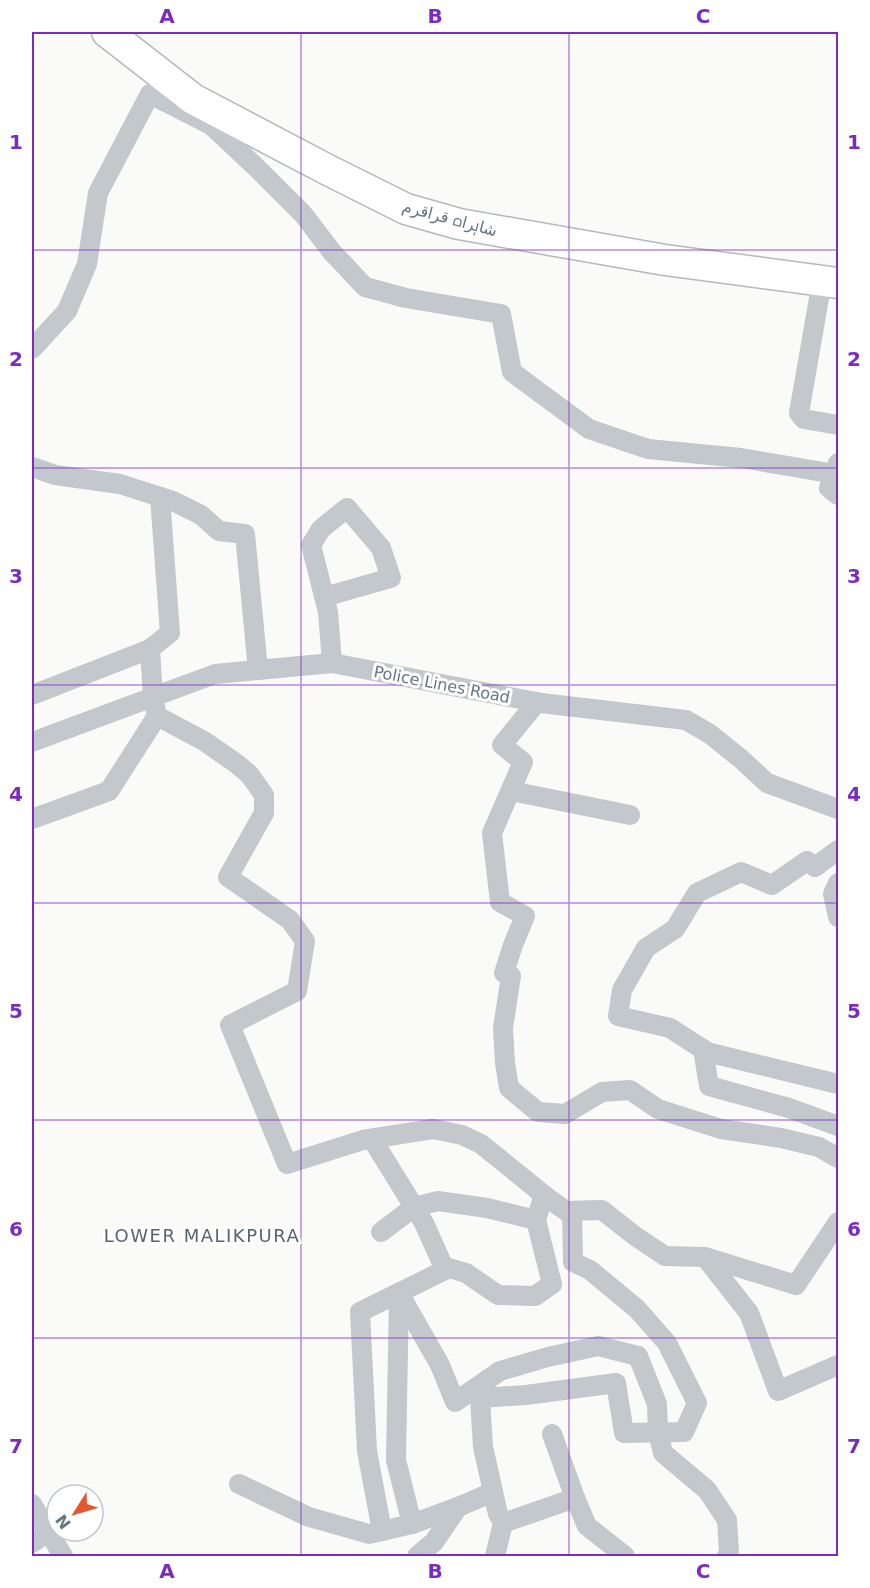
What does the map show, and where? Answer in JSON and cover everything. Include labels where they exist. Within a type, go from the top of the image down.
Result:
[{"type":"highway","name":"شاہراہ قراقرم","points":[[107,32],[193,99],[406,209],[459,224],[664,260],[830,282]]},
{"type":"street","points":[[32,349],[67,311],[87,264],[98,193],[150,94],[211,125],[303,214],[332,252],[364,287],[406,298],[501,314],[512,372],[589,429],[648,449],[837,469],[829,488],[838,495]]},
{"type":"street","points":[[830,282],[799,413],[804,419],[838,425]]},
{"type":"street","points":[[32,467],[55,474],[120,484],[173,501],[201,514],[219,531],[245,534],[258,670]]},
{"type":"street","points":[[32,695],[150,649],[170,633],[160,497]]},
{"type":"street","points":[[324,597],[391,578],[381,549],[347,508],[321,529],[311,544],[324,597],[328,612],[332,663]]},
{"type":"street","points":[[32,819],[109,791],[155,707],[150,649]]},
{"type":"street","name":"Police Lines Road","points":[[32,742],[155,707],[215,674],[332,663],[537,702],[686,720],[710,734],[767,783],[838,809]]},
{"type":"street","points":[[537,702],[502,745],[523,762],[492,833],[500,902],[525,916],[504,973],[511,976],[503,1028],[509,1088],[538,1112],[565,1114],[602,1092],[630,1090],[658,1108],[669,1112],[721,1129],[781,1138],[819,1147],[838,1158]]},
{"type":"street","points":[[155,707],[237,764],[249,774],[264,795],[264,813],[228,877],[290,920],[305,941],[297,991],[230,1025],[287,1164],[372,1139],[433,1130],[462,1135],[481,1144],[566,1211],[602,1210],[634,1236],[665,1256],[705,1257],[796,1286],[838,1222]]},
{"type":"street","points":[[511,791],[630,816]]},
{"type":"street","points":[[838,850],[815,867],[807,861],[772,885],[741,872],[697,893],[675,929],[646,948],[622,990],[618,1016],[670,1028],[707,1052],[838,1084]]},
{"type":"street","points":[[838,883],[833,894],[838,917]]},
{"type":"street","points":[[703,1049],[709,1086],[789,1108],[838,1126]]},
{"type":"street","points":[[372,1139],[424,1223],[445,1270]]},
{"type":"street","points":[[382,1531],[367,1451],[360,1312],[449,1268],[466,1273],[498,1295],[535,1296],[552,1284],[536,1220],[544,1195]]},
{"type":"street","points":[[381,1232],[414,1207],[438,1201],[487,1208],[536,1220]]},
{"type":"street","points":[[495,1557],[503,1523],[498,1514],[483,1447],[480,1398],[526,1395],[616,1383],[624,1433],[684,1432],[697,1403],[667,1343],[637,1309],[590,1270],[573,1262],[572,1211]]},
{"type":"street","points":[[705,1257],[749,1312],[778,1391],[838,1365]]},
{"type":"street","points":[[399,1293],[440,1365],[455,1401],[500,1371],[548,1357],[598,1346],[638,1356],[657,1404],[658,1432],[663,1453],[707,1490],[727,1520],[729,1552],[727,1557]]},
{"type":"street","points":[[399,1293],[396,1460],[412,1524]]},
{"type":"street","points":[[552,1434],[587,1526],[625,1557]]},
{"type":"street","points":[[239,1484],[309,1517],[369,1534],[412,1524],[493,1492]]},
{"type":"street","points":[[503,1523],[575,1498]]},
{"type":"street","points":[[32,1504],[45,1527]]},
{"type":"street","points":[[417,1557],[434,1542],[458,1507]]},
{"type":"street","points":[[32,1543],[45,1534]]},
{"type":"street","points":[[55,1543],[63,1557]]},
{"type":"district","name":"LOWER MALIKPURA","points":[[202,1236]]}]
